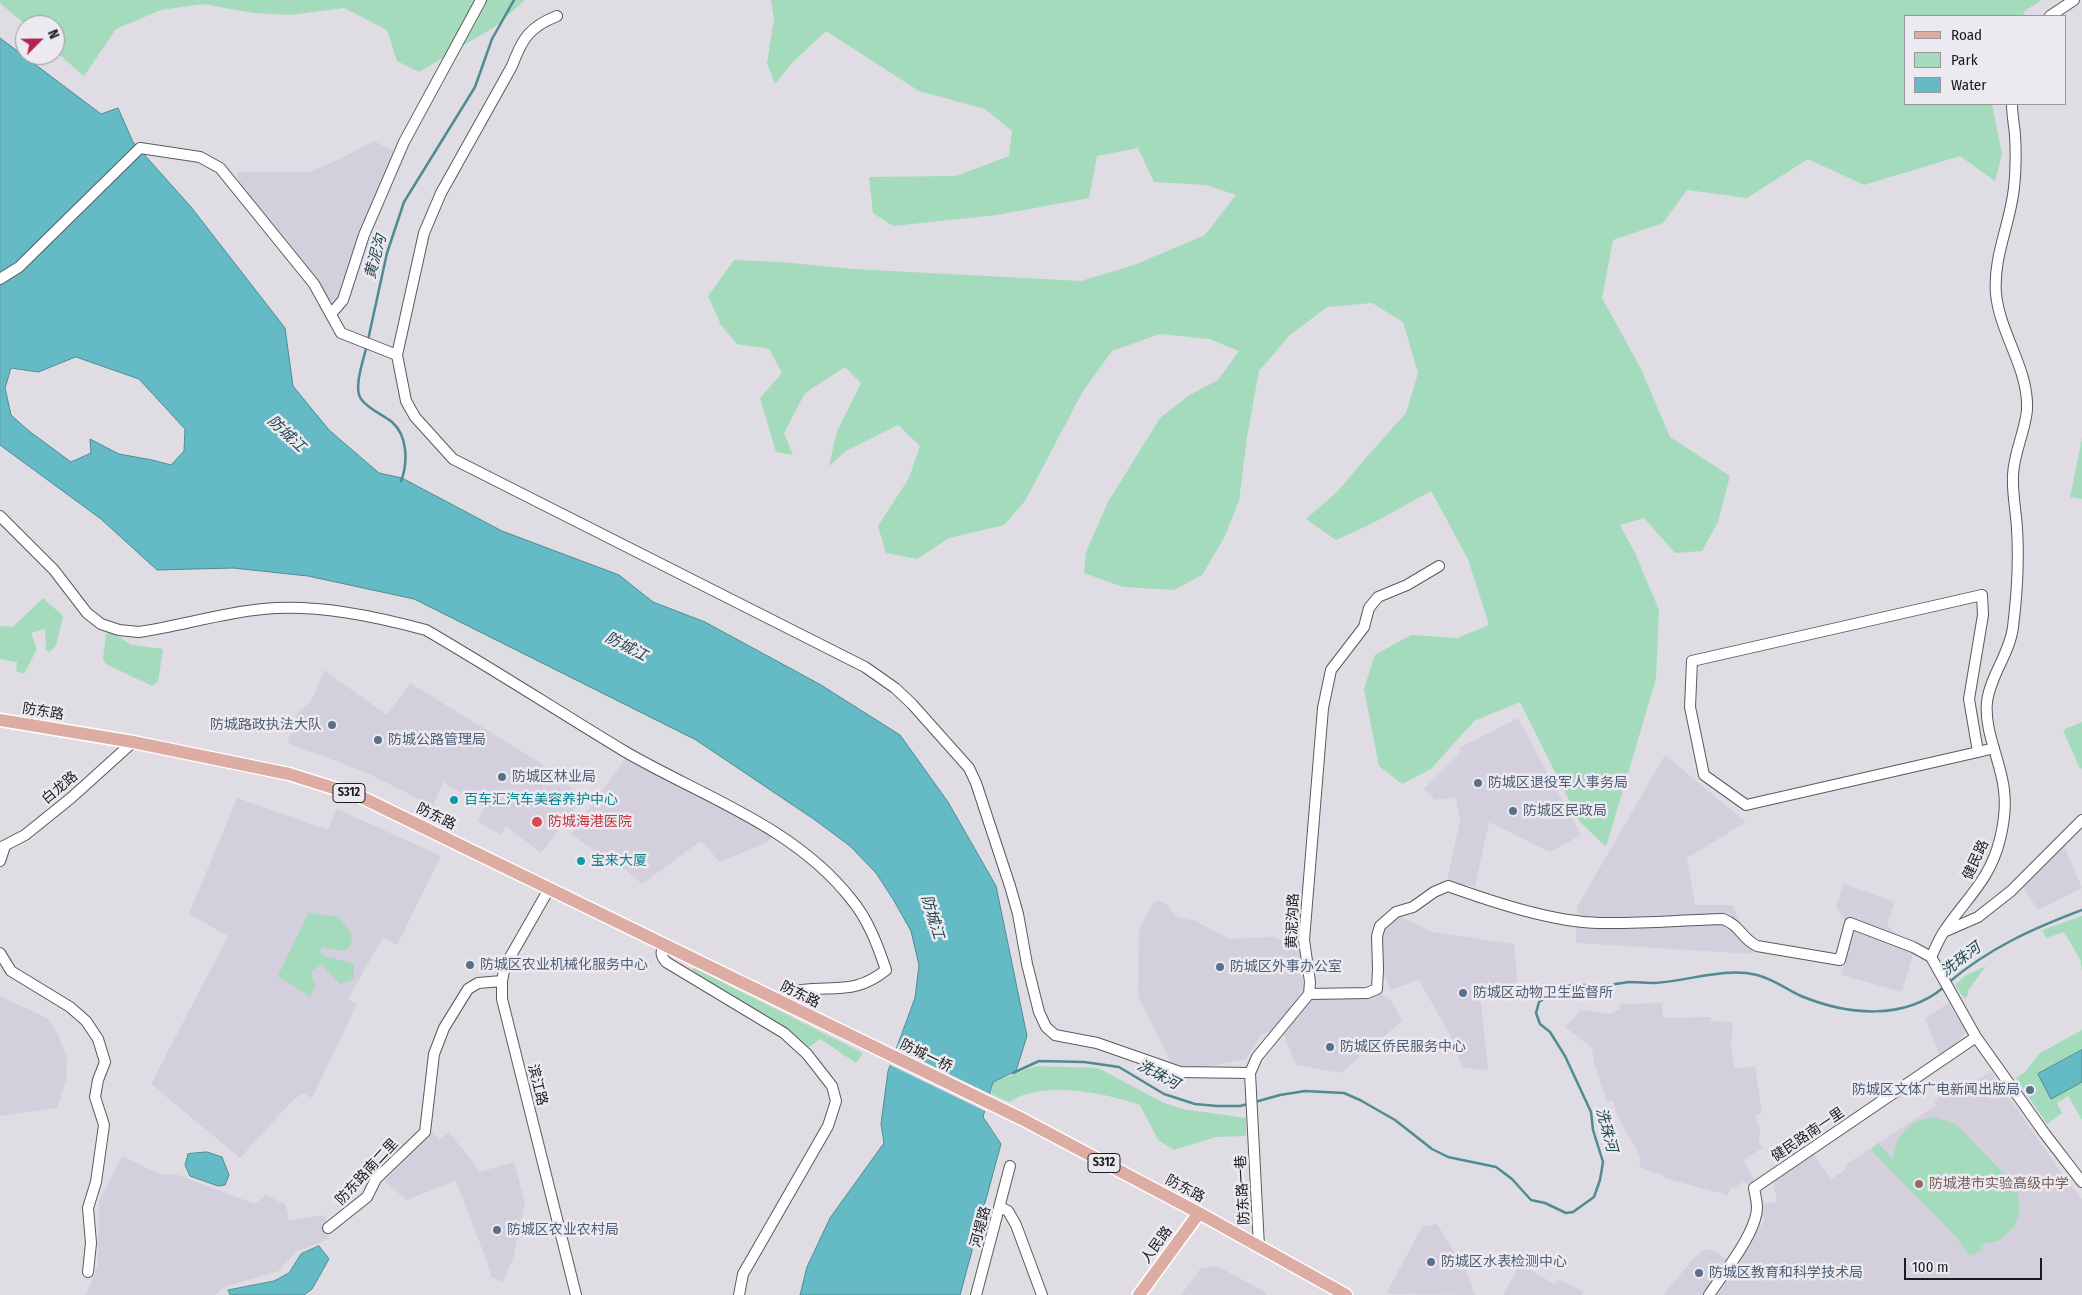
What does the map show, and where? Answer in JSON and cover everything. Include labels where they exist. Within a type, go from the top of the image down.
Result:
[{"type":"main road","name":"防东路","points":[[0,720],[134,742],[289,774],[359,796],[831,1027]]},
{"type":"main road","name":"防城一桥","points":[[831,1027],[1009,1113]]},
{"type":"main road","name":"防东路","points":[[1009,1113],[1198,1213],[1346,1295]]},
{"type":"main road","name":"人民路","points":[[1139,1295],[1198,1213]]},
{"type":"street","points":[[331,314],[343,300],[364,235],[404,142],[481,0]]},
{"type":"street","points":[[2052,15],[2074,0]]},
{"type":"street","points":[[557,16],[536,26],[523,41],[512,66],[441,193],[424,233],[397,355],[406,401],[415,418],[453,460],[865,667],[895,688],[912,704],[969,768],[976,784],[1018,914],[1027,964],[1039,1012],[1046,1027],[1055,1035],[1097,1043],[1180,1072],[1250,1073],[1256,1057],[1309,994],[1367,993],[1377,989],[1377,936],[1380,926],[1396,912],[1413,907],[1434,892],[1448,886],[1476,896],[1554,917],[1599,923],[1723,919],[1734,923],[1749,942],[1757,946],[1840,960],[1850,923],[1913,947],[1931,957],[1976,1037],[2044,1134],[2082,1182]]},
{"type":"street","name":"健民路","points":[[1931,957],[1943,933],[1978,890],[1993,860],[2000,839],[2004,817],[2004,790],[1987,718],[1987,701],[2007,651],[2013,629],[2017,531],[2012,476],[2014,456],[2027,411],[2025,385],[2002,321],[1996,295],[1996,271],[2000,244],[2014,188],[2015,137],[2012,105]]},
{"type":"street","points":[[0,279],[19,267],[140,148],[200,157],[220,168],[314,284],[342,333],[397,355]]},
{"type":"street","points":[[0,516],[54,570],[87,613],[101,624],[119,630],[139,632],[263,609],[298,608],[391,620],[426,630],[625,751],[785,838],[811,857],[851,899],[872,935],[886,970],[866,984],[851,988],[800,990],[776,1000]]},
{"type":"street","name":"黄泥沟路","points":[[1309,994],[1310,982],[1304,940],[1322,708],[1331,670],[1364,627],[1368,608],[1378,597],[1407,586],[1439,566]]},
{"type":"street","points":[[1978,752],[1969,699],[1983,615],[1982,595],[1692,661],[1690,707],[1704,775],[1746,806],[1978,752],[1994,748]]},
{"type":"street","name":"白龙路","points":[[2,847],[24,835],[71,798],[134,742]]},
{"type":"street","points":[[1943,933],[1978,917],[2011,891],[2082,820]]},
{"type":"street","points":[[0,861],[2,847]]},
{"type":"street","name":"滨江路","points":[[550,889],[510,955],[502,981],[502,999],[576,1295]]},
{"type":"street","points":[[664,945],[661,950],[662,957],[666,962],[784,1033],[801,1048],[828,1079],[836,1101],[828,1126],[743,1274],[739,1295]]},
{"type":"street","points":[[0,953],[11,971],[70,1007],[86,1021],[98,1038],[105,1062],[98,1080],[95,1098],[104,1125],[96,1182],[88,1208],[91,1243],[88,1272]]},
{"type":"street","name":"防东路南二里","points":[[328,1228],[367,1196],[376,1179],[425,1132],[434,1054],[444,1028],[468,989],[478,984],[502,981]]},
{"type":"street","name":"健民路南一里","points":[[1709,1295],[1750,1232],[1756,1218],[1758,1205],[1754,1188],[1976,1037]]},
{"type":"street","name":"防东路一巷","points":[[1250,1073],[1260,1247]]},
{"type":"street","name":"河堤路","points":[[976,1295],[1010,1166]]},
{"type":"street","points":[[1000,1207],[1008,1211],[1016,1225],[1042,1295]]},
{"type":"shaded area","points":[[374,141],[395,152],[374,198],[337,300],[328,301],[238,184],[237,172],[310,172]]},
{"type":"shaded area","points":[[324,670],[387,715],[410,683],[539,762],[583,797],[541,853],[506,826],[501,835],[478,822],[484,807],[443,782],[433,806],[363,771],[287,743],[298,712],[311,702]]},
{"type":"shaded area","name":"防城区民政局","points":[[1518,718],[1581,835],[1550,852],[1489,822],[1475,887],[1447,881],[1460,821],[1456,797],[1435,800],[1424,789],[1460,753],[1459,748]]},
{"type":"shaded area","points":[[1665,755],[1746,822],[1687,858],[1695,905],[1733,905],[1753,954],[1576,943],[1577,907]]},
{"type":"shaded area","points":[[627,756],[774,836],[765,843],[720,862],[701,841],[642,884],[613,859],[609,861],[571,834]]},
{"type":"shaded area","points":[[237,798],[328,830],[337,809],[441,856],[397,945],[383,937],[348,999],[357,1004],[312,1098],[303,1093],[292,1101],[240,1158],[151,1084],[228,936],[189,914]]},
{"type":"shaded area","points":[[2064,846],[2082,888],[2038,910],[2023,887]]},
{"type":"shaded area","points":[[1844,884],[1895,902],[1887,925],[1914,950],[1902,992],[1841,975],[1853,933],[1836,907]]},
{"type":"shaded area","name":"防城区外事办公室","points":[[1158,901],[1167,905],[1177,917],[1196,921],[1229,939],[1272,937],[1299,945],[1304,988],[1276,1029],[1261,1035],[1246,1059],[1201,1068],[1172,1065],[1138,996],[1139,930],[1153,903]]},
{"type":"shaded area","name":"防城区动物卫生监督所","points":[[1397,915],[1432,932],[1514,944],[1518,991],[1480,994],[1488,1070],[1462,1068],[1452,1039],[1419,980],[1390,990],[1386,977],[1380,978],[1381,938],[1386,924]]},
{"type":"shaded area","name":"防城区侨民服务中心","points":[[1375,993],[1385,996],[1392,1002],[1402,1021],[1341,1073],[1296,1065],[1282,1030],[1302,1006],[1318,999]]},
{"type":"shaded area","points":[[0,996],[47,1018],[58,1034],[67,1059],[66,1081],[57,1108],[0,1116]]},
{"type":"shaded area","points":[[1662,1003],[1663,1018],[1711,1017],[1711,1021],[1733,1022],[1731,1047],[1735,1069],[1755,1066],[1762,1113],[1755,1115],[1760,1128],[1759,1142],[1763,1148],[1743,1160],[1755,1181],[1748,1185],[1744,1181],[1736,1189],[1731,1187],[1728,1195],[1664,1178],[1664,1176],[1639,1167],[1641,1158],[1620,1121],[1613,1101],[1607,1102],[1594,1062],[1592,1048],[1565,1027],[1581,1010],[1610,1014],[1620,1009],[1620,1004]]},
{"type":"shaded area","points":[[1949,1003],[1966,1032],[1950,1050],[1939,1054],[1925,1018]]},
{"type":"shaded area","name":"防城港市实验高级中学","points":[[1991,1072],[2067,1181],[2082,1199],[2082,1295],[1717,1295],[1764,1221],[1762,1204],[1777,1202],[1773,1179],[1813,1153],[1831,1179],[1846,1169],[1844,1166],[1936,1105],[1934,1101],[1944,1093],[1946,1096],[1967,1081],[1970,1084]]},
{"type":"shaded area","name":"防城区农业农村局","points":[[433,1132],[439,1140],[449,1132],[480,1172],[514,1162],[525,1203],[513,1258],[503,1282],[491,1277],[456,1181],[406,1200],[385,1181]]},
{"type":"shaded area","points":[[122,1156],[159,1174],[178,1175],[255,1204],[266,1195],[286,1205],[289,1220],[325,1215],[329,1239],[295,1252],[279,1271],[224,1287],[215,1295],[86,1295],[98,1265],[99,1201]]},
{"type":"shaded area","name":"防城区水表检测中心","points":[[1437,1224],[1465,1269],[1475,1295],[1386,1294],[1422,1227]]},
{"type":"shaded area","name":"防城区教育和科学技术局","points":[[1711,1249],[1726,1259],[1704,1295],[1663,1295],[1695,1257],[1702,1251]]},
{"type":"shaded area","points":[[1520,1264],[1554,1284],[1558,1279],[1584,1292],[1582,1295],[1503,1295]]},
{"type":"shaded area","points":[[1217,1266],[1265,1292],[1266,1295],[1181,1295],[1201,1268]]},
{"type":"green space","points":[[0,0],[525,0],[496,26],[419,72],[397,61],[387,30],[344,8],[290,15],[253,13],[203,4],[161,10],[116,29],[84,76],[65,60],[65,15],[15,16],[0,3]]},
{"type":"green space","points":[[771,0],[2042,0],[2026,10],[2023,15],[1904,15],[1904,105],[1992,105],[2002,154],[1995,181],[1960,156],[1864,185],[1808,159],[1747,198],[1687,190],[1663,223],[1613,240],[1602,298],[1641,369],[1670,437],[1730,476],[1718,522],[1702,551],[1675,553],[1644,518],[1620,525],[1635,553],[1659,610],[1656,679],[1606,847],[1580,822],[1520,702],[1474,721],[1431,769],[1402,784],[1379,766],[1364,689],[1375,655],[1411,635],[1457,638],[1489,625],[1468,559],[1431,491],[1371,524],[1336,540],[1306,519],[1337,492],[1406,413],[1418,373],[1403,322],[1372,303],[1327,307],[1290,335],[1259,371],[1247,437],[1239,501],[1224,538],[1202,575],[1174,590],[1123,587],[1084,573],[1086,552],[1108,502],[1160,418],[1188,396],[1218,380],[1239,351],[1209,339],[1160,334],[1112,351],[1083,391],[1025,501],[1004,525],[949,538],[917,559],[886,553],[878,526],[909,478],[920,446],[898,425],[846,451],[829,466],[837,431],[861,383],[845,367],[805,393],[784,433],[793,455],[776,452],[760,398],[782,373],[769,349],[737,344],[721,325],[708,296],[734,260],[781,262],[853,269],[1081,281],[1137,264],[1205,235],[1236,195],[1206,185],[1154,182],[1138,148],[1097,156],[1089,198],[997,215],[893,226],[873,213],[869,177],[956,176],[1009,156],[1012,131],[985,109],[919,91],[826,31],[793,62],[775,84],[767,63],[774,19]]},
{"type":"green space","points":[[2082,438],[2082,499],[2070,497]]},
{"type":"green space","points":[[43,598],[63,616],[56,646],[49,652],[46,650],[45,629],[31,633],[37,649],[24,674],[16,671],[17,662],[0,659],[0,627],[13,627]]},
{"type":"green space","points":[[110,632],[132,645],[163,649],[158,682],[152,686],[106,664],[103,659],[106,634]]},
{"type":"green space","points":[[2082,722],[2082,768],[2080,769],[2063,730]]},
{"type":"green space","points":[[308,913],[339,917],[352,935],[350,947],[343,951],[323,947],[319,951],[324,956],[354,964],[354,979],[340,984],[321,964],[311,972],[315,986],[310,997],[278,976]]},
{"type":"green space","points":[[2082,916],[2082,971],[2080,959],[2064,932],[2046,938],[2042,930]]},
{"type":"green space","points":[[1986,966],[1967,992],[1969,993],[1965,999],[1955,985],[1965,976]]},
{"type":"green space","points":[[694,968],[863,1053],[856,1063],[820,1039],[808,1048],[784,1029],[692,970]]},
{"type":"green space","points":[[2082,1030],[2082,1120],[2068,1096],[2057,1103],[2062,1113],[2047,1124],[2016,1078],[2024,1073],[2040,1053]]},
{"type":"green space","points":[[1036,1066],[1098,1068],[1162,1102],[1182,1109],[1246,1118],[1246,1136],[1216,1137],[1174,1150],[1158,1140],[1140,1105],[1128,1101],[1099,1094],[1068,1090],[1039,1091],[1022,1095],[1009,1102],[991,1094],[993,1082]]},
{"type":"green space","points":[[1935,1117],[1956,1124],[2012,1182],[2018,1194],[2019,1214],[2014,1227],[1998,1241],[1980,1245],[1982,1250],[1970,1256],[1956,1237],[1871,1150],[1878,1143],[1893,1159],[1897,1143],[1906,1130],[1918,1121]]},
{"type":"water","name":"防城江","points":[[0,38],[15,49],[15,65],[36,65],[101,114],[118,108],[133,142],[191,207],[285,328],[293,386],[329,430],[379,473],[402,478],[502,531],[619,575],[653,602],[705,622],[821,685],[900,735],[948,802],[996,886],[1027,1036],[1016,1071],[993,1082],[983,1117],[1001,1144],[960,1295],[800,1295],[807,1267],[830,1218],[884,1143],[881,1124],[888,1071],[915,998],[919,965],[911,931],[893,899],[876,873],[850,846],[815,820],[696,740],[414,599],[308,576],[233,568],[157,570],[101,519],[0,445]],"holes":[[[76,357],[139,379],[185,429],[184,451],[171,465],[119,454],[90,439],[91,453],[71,462],[11,415],[5,388],[11,368],[38,372]]]},
{"type":"water","points":[[2082,1050],[2082,1082],[2051,1099],[2038,1074]]},
{"type":"water","points":[[207,1152],[222,1157],[229,1175],[225,1185],[218,1186],[190,1176],[185,1165],[188,1154]]},
{"type":"water","points":[[319,1246],[329,1259],[312,1289],[304,1295],[230,1295],[228,1290],[274,1281],[289,1273],[301,1254]]},
{"type":"pier","points":[[894,1047],[992,1095],[987,1112],[888,1064]]},
{"type":"waterway","name":"黄泥沟","points":[[368,340],[387,253],[404,202],[475,87],[492,39],[514,0]]},
{"type":"waterway","name":"黄泥沟","points":[[367,345],[360,373],[359,394],[368,406],[392,422],[401,435],[405,450],[405,466],[401,481]]},
{"type":"waterway","name":"洗珠河","points":[[1948,983],[1995,950],[2046,924],[2082,910]]},
{"type":"waterway","name":"洗珠河","points":[[1255,1102],[1305,1091],[1344,1093],[1395,1120],[1432,1149],[1448,1157],[1496,1167],[1512,1179],[1531,1200],[1545,1203],[1566,1213],[1573,1212],[1594,1197],[1600,1180],[1603,1162],[1593,1130],[1591,1112],[1565,1056],[1550,1032],[1540,1024],[1536,1013],[1539,1002],[1550,994],[1572,985],[1606,986],[1629,982],[1655,983],[1719,973],[1745,973],[1770,979],[1801,996],[1819,1002],[1837,1007],[1875,1011],[1893,1010],[1911,1005],[1928,998],[1944,987]]},
{"type":"waterway","name":"洗珠河","points":[[1013,1073],[1039,1061],[1084,1062],[1119,1067],[1164,1094],[1195,1104],[1217,1106],[1248,1104]]},
{"type":"place","name":"防城路政执法大队","points":[[332,725]]},
{"type":"place","name":"防城公路管理局","points":[[378,740]]},
{"type":"place","name":"防城区林业局","points":[[502,777]]},
{"type":"place","name":"防城区退役军人事务局","points":[[1478,783]]},
{"type":"place","name":"百车汇汽车美容养护中心","points":[[454,800]]},
{"type":"place","name":"防城区民政局","points":[[1513,811]]},
{"type":"place","name":"防城海港医院","points":[[537,822]]},
{"type":"place","name":"宝来大厦","points":[[581,861]]},
{"type":"place","name":"防城区农业机械化服务中心","points":[[470,965]]},
{"type":"place","name":"防城区外事办公室","points":[[1220,967]]},
{"type":"place","name":"防城区动物卫生监督所","points":[[1463,993]]},
{"type":"place","name":"防城区侨民服务中心","points":[[1330,1047]]},
{"type":"place","name":"防城区文体广电新闻出版局","points":[[2030,1090]]},
{"type":"place","name":"防城港市实验高级中学","points":[[1919,1184]]},
{"type":"place","name":"防城区农业农村局","points":[[497,1230]]},
{"type":"place","name":"防城区水表检测中心","points":[[1431,1262]]},
{"type":"place","name":"防城区教育和科学技术局","points":[[1699,1273]]}]
